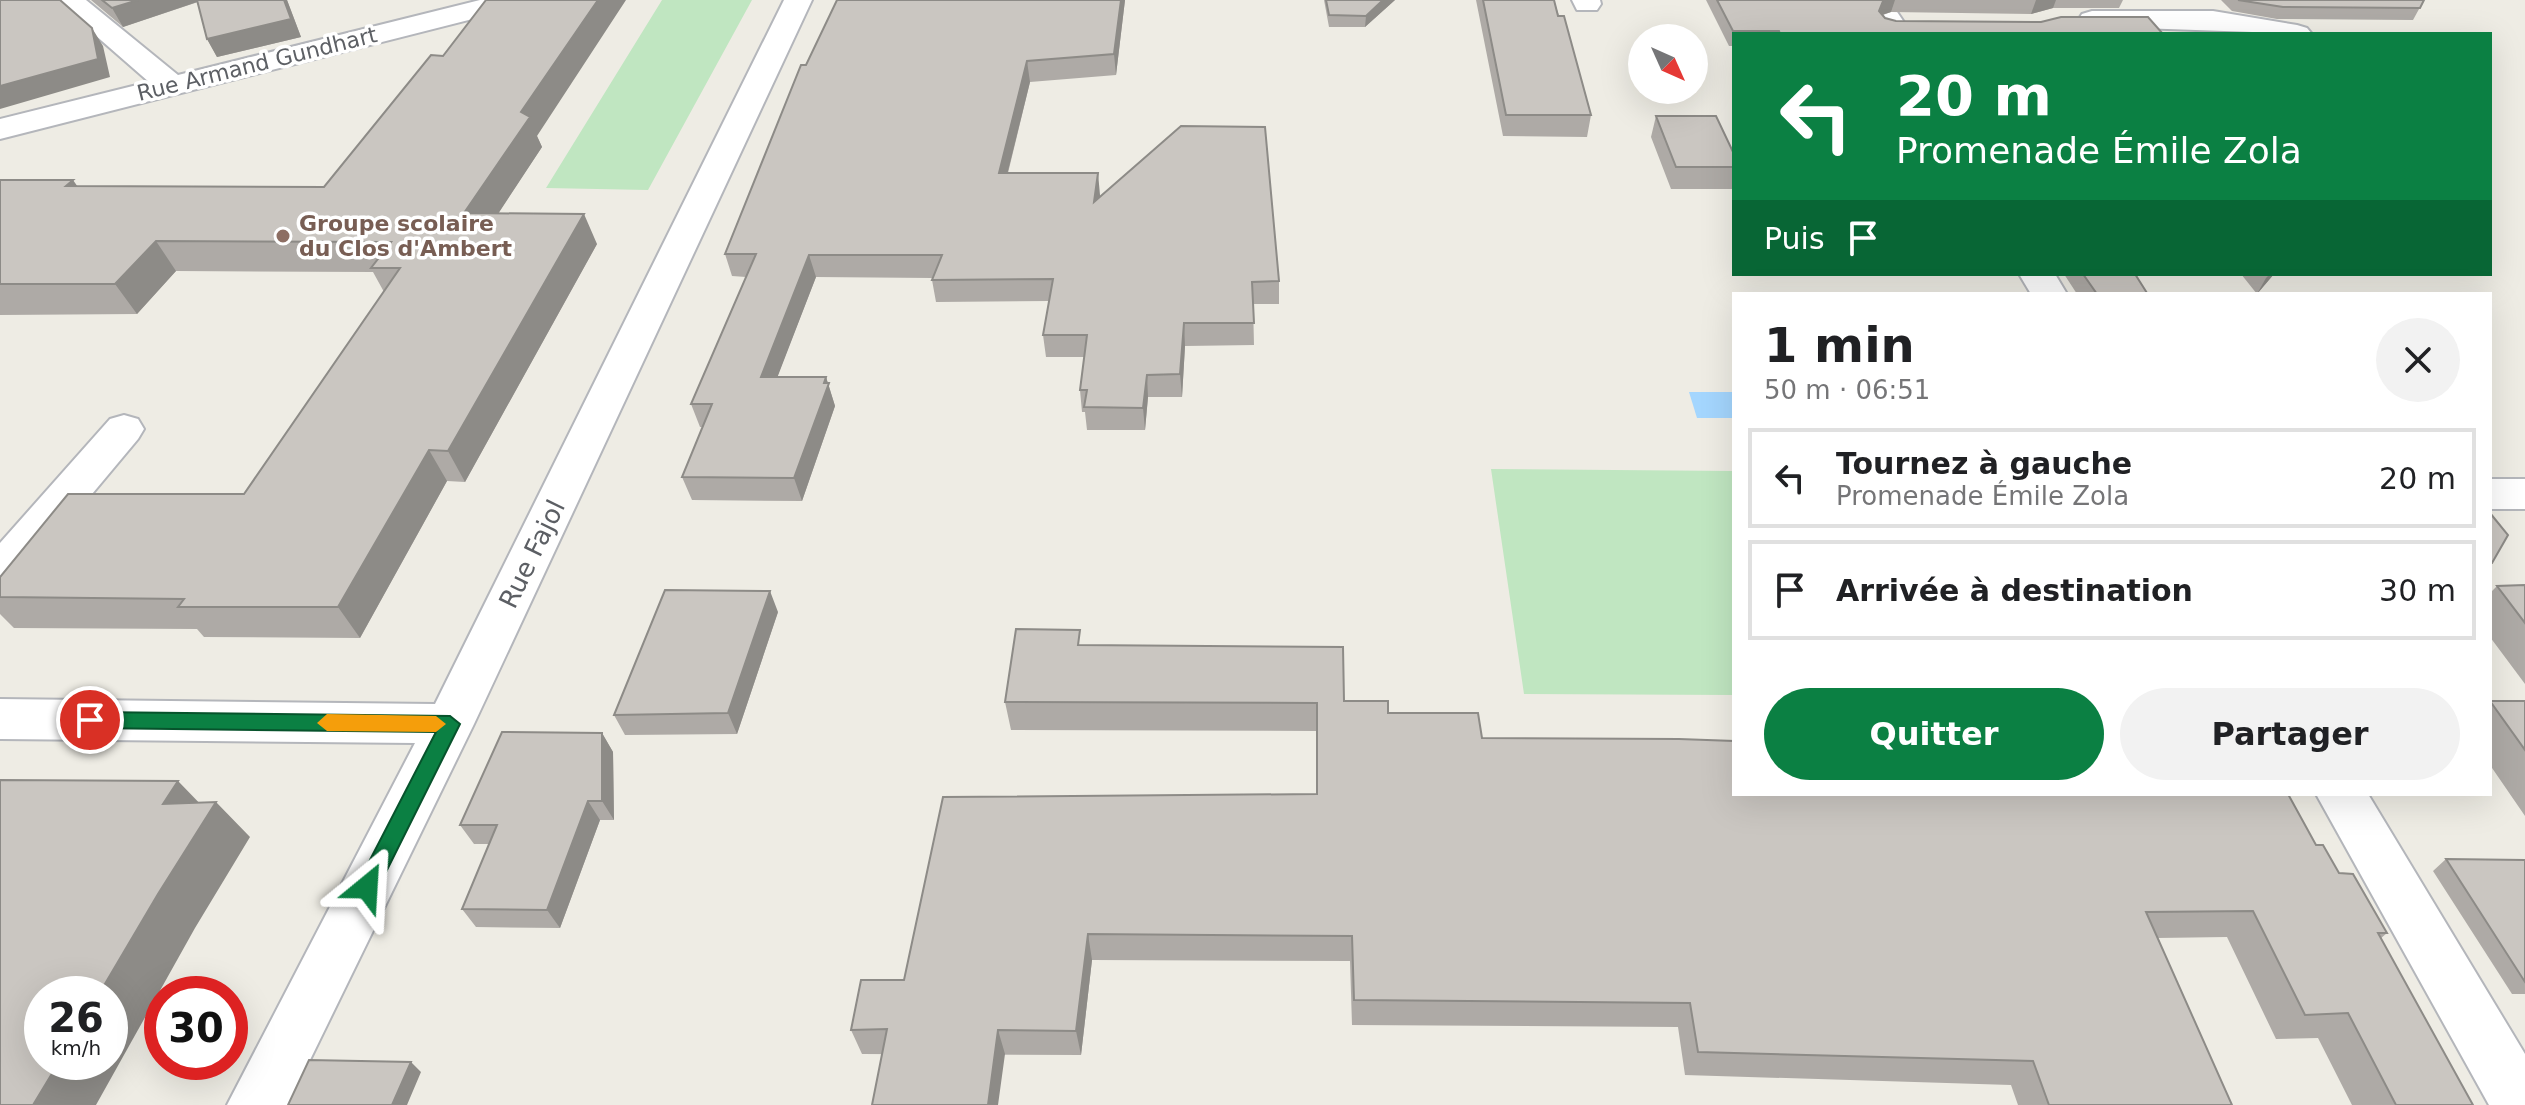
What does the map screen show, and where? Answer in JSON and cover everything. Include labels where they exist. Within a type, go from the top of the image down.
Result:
[{"type":"street","points":[[69,0],[171,85]]},
{"type":"street","name":"Rue Armand Gundhart","points":[[0,129],[514,0]]},
{"type":"street","name":"Rue Fajol","points":[[257,1105],[450,724],[798,0]]},
{"type":"street","points":[[1875,0],[1903,28]]},
{"type":"street","points":[[2069,20],[2213,20],[2285,32]]},
{"type":"street","points":[[0,573],[124,429]]},
{"type":"street","points":[[2492,494],[2525,494]]},
{"type":"street","points":[[0,719],[450,724]]},
{"type":"street","points":[[2342,796],[2522,1105]]},
{"type":"green space","points":[[662,0],[752,0],[648,190],[546,188]]},
{"type":"green space","points":[[1491,469],[1732,471],[1732,695],[1524,694]]},
{"type":"water","points":[[1689,392],[1732,392],[1732,418],[1697,418]]},
{"type":"building","points":[[0,0],[60,0],[92,28],[98,59],[0,86]]},
{"type":"building","points":[[102,0],[138,0],[112,8]]},
{"type":"building","points":[[197,0],[284,0],[291,19],[207,39]]},
{"type":"building","points":[[486,0],[598,0],[521,112],[530,117],[464,213],[584,214],[448,451],[429,450],[338,607],[178,607],[184,599],[0,597],[0,577],[68,494],[244,494],[400,268],[371,268],[391,242],[156,241],[115,284],[0,284],[0,180],[73,180],[66,186],[324,187],[431,55],[443,56]]},
{"type":"building","points":[[837,0],[1121,0],[1114,54],[1027,61],[999,173],[1098,173],[1094,202],[1181,126],[1265,127],[1279,281],[1252,282],[1254,323],[1184,323],[1180,374],[1147,375],[1143,408],[1084,407],[1087,390],[1080,390],[1087,335],[1043,335],[1053,279],[932,280],[942,255],[809,255],[761,377],[826,377],[824,383],[829,383],[794,478],[682,477],[712,404],[691,404],[756,254],[725,254],[801,65],[806,65]]},
{"type":"building","points":[[1326,0],[1383,0],[1366,16],[1329,15]]},
{"type":"building","points":[[1483,0],[1554,0],[1558,16],[1564,16],[1591,115],[1506,115]]},
{"type":"building","points":[[1717,0],[1887,0],[1883,1],[1879,11],[1885,18],[1896,21],[2041,22],[2061,17],[2148,17],[2161,32],[1779,32],[1733,31]]},
{"type":"building","points":[[2238,0],[2424,0],[2420,8],[2283,7]]},
{"type":"building","points":[[1656,116],[1716,116],[1732,150],[1732,167],[1676,167]]},
{"type":"building","points":[[2084,276],[2136,276],[2146,292],[2096,292]]},
{"type":"building","points":[[2492,515],[2508,535],[2492,563]]},
{"type":"building","points":[[2525,585],[2525,623],[2497,586]]},
{"type":"building","points":[[665,590],[770,591],[728,713],[614,715]]},
{"type":"building","points":[[1016,629],[1080,630],[1078,645],[1343,647],[1344,701],[1388,701],[1388,713],[1478,713],[1482,738],[1732,741],[1732,796],[2289,796],[2316,845],[2323,845],[2339,873],[2353,874],[2387,933],[2378,933],[2473,1105],[2396,1105],[2348,1013],[2305,1015],[2253,911],[2146,912],[2232,1105],[2049,1105],[2033,1061],[1698,1052],[1690,1003],[1354,1000],[1352,936],[1088,934],[1076,1031],[998,1030],[988,1105],[872,1105],[887,1029],[851,1030],[861,980],[904,980],[943,797],[1317,794],[1317,703],[1005,702]]},
{"type":"building","points":[[2492,701],[2525,701],[2525,750],[2492,704]]},
{"type":"building","points":[[502,732],[602,733],[602,801],[588,801],[547,910],[462,909],[497,825],[460,825]]},
{"type":"building","points":[[0,780],[178,781],[163,804],[216,802],[110,976],[24,976],[24,1080],[48,1080],[33,1105],[0,1105]]},
{"type":"building","points":[[2446,859],[2525,860],[2525,982]]},
{"type":"building","points":[[309,1060],[411,1062],[392,1105],[288,1105]]},
{"type":"slow traffic","points":[[327,723],[436,724]]},
{"type":"place","name":"Groupe scolaire du Clos d'Ambert","points":[[283,236]]},
{"type":"route","points":[[90,720],[450,724],[367,887]]}]
